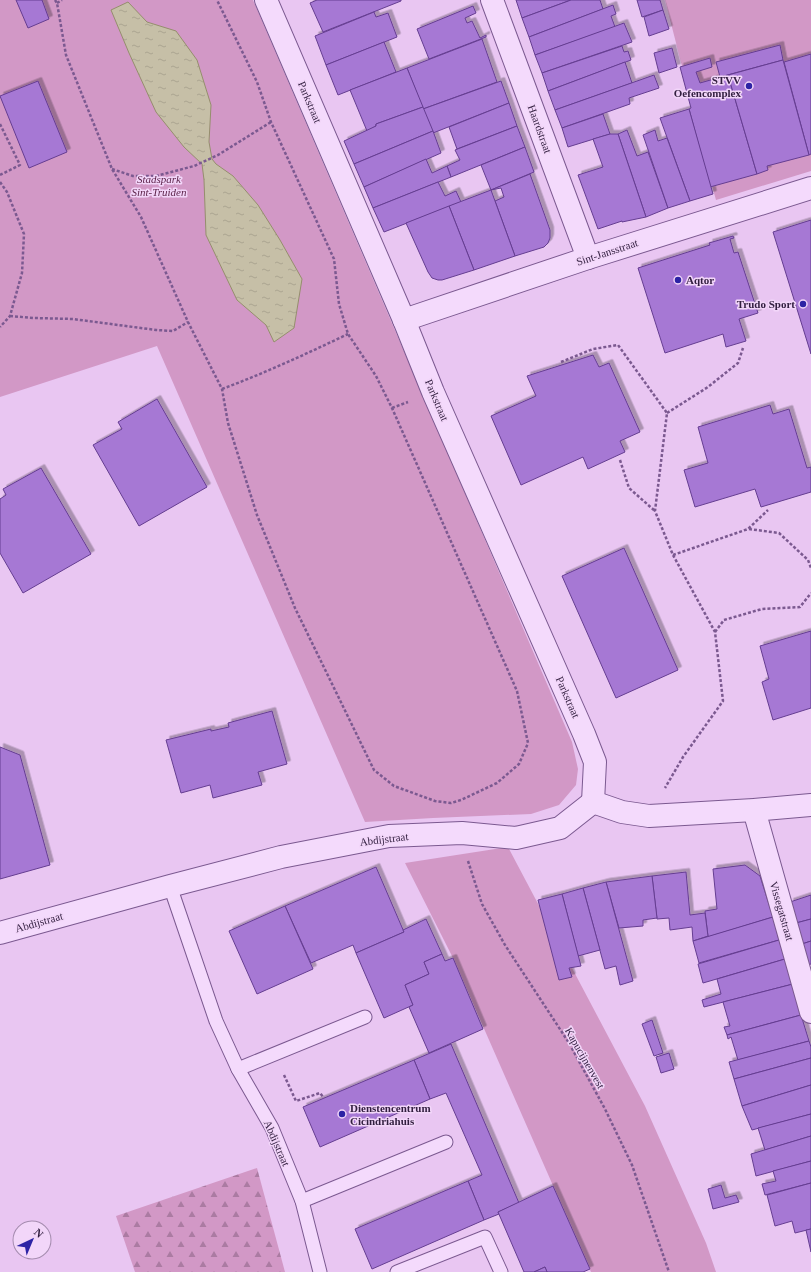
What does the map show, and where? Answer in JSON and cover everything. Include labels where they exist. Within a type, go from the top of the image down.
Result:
[{"type":"street","name":"Parkstraat","points":[[266,0],[404,320],[433,392],[584,734],[595,762],[593,802]]},
{"type":"street","name":"Haardstraat","points":[[492,0],[588,258]]},
{"type":"street","name":"Sint-Jansstraat","points":[[404,320],[588,258],[811,188]]},
{"type":"street","points":[[593,802],[622,812],[649,816],[811,805]]},
{"type":"street","name":"Abdijstraat","points":[[0,933],[281,857],[389,836],[462,833],[516,838],[560,828],[593,802]]},
{"type":"street","name":"Vissegatstraat","points":[[754,810],[811,1012]]},
{"type":"lane","name":"Abdijstraat","points":[[170,886],[216,1021],[238,1069],[272,1128],[302,1201],[320,1272]]},
{"type":"lane","points":[[238,1069],[365,1017]]},
{"type":"lane","points":[[302,1201],[446,1142]]},
{"type":"lane","points":[[397,1272],[485,1237],[501,1272]]},
{"type":"path","points":[[62,0],[56,1],[66,55],[112,168],[140,217],[188,322],[222,389],[228,424],[257,516],[295,608],[374,770],[394,786],[435,800],[451,803],[461,800],[497,782],[519,764],[528,743],[517,691],[392,408],[376,376],[348,334],[339,304],[334,259],[271,122],[257,82],[217,0]]},
{"type":"path","points":[[112,168],[133,176],[156,176],[194,166],[218,155],[271,122]]},
{"type":"path","points":[[0,124],[20,166],[0,175]]},
{"type":"path","points":[[0,182],[7,192],[24,234],[22,273],[10,316],[0,327]]},
{"type":"path","points":[[10,316],[73,319],[174,331],[188,322]]},
{"type":"path","points":[[222,389],[254,377],[348,334]]},
{"type":"path","points":[[561,362],[593,349],[618,345],[667,413],[655,511]]},
{"type":"path","points":[[667,413],[708,387],[738,363],[743,348]]},
{"type":"path","points":[[620,460],[630,488],[655,511],[673,555],[715,632],[723,701],[683,757],[649,816]]},
{"type":"path","points":[[673,555],[748,529],[768,510]]},
{"type":"path","points":[[748,529],[779,533],[808,560],[811,568]]},
{"type":"path","points":[[715,632],[724,620],[762,609],[800,607],[811,593]]},
{"type":"path","name":"Kapucijnenvest","points":[[468,862],[482,904],[505,946],[569,1043],[605,1109],[632,1165],[668,1272]]},
{"type":"path","points":[[275,1054],[296,1101],[320,1093],[324,1098]]},
{"type":"green space","name":"Stadspark Sint-Truiden","points":[[0,0],[253,0],[572,742],[578,769],[576,785],[559,805],[531,814],[365,822],[157,346],[0,397]]},
{"type":"green space","name":"STVV Oefencomplex","points":[[665,0],[811,0],[811,171],[716,200],[691,110],[693,109]]},
{"type":"green space","points":[[508,847],[645,1106],[706,1243],[716,1272],[591,1272],[453,958],[405,863]]},
{"type":"green space","points":[[257,1168],[285,1272],[135,1272],[116,1216]]},
{"type":"water","points":[[128,2],[147,22],[176,31],[197,60],[211,105],[209,142],[212,159],[216,164],[233,176],[258,205],[302,279],[294,328],[274,342],[266,325],[237,300],[206,235],[202,164],[184,147],[156,112],[129,53],[111,10]]},
{"type":"building","points":[[16,0],[42,0],[49,19],[28,28]]},
{"type":"building","points":[[317,0],[401,1],[323,32],[310,3]]},
{"type":"building","points":[[516,0],[571,0],[522,18]]},
{"type":"building","points":[[571,0],[600,0],[603,9],[529,37],[522,18]]},
{"type":"building","points":[[637,0],[660,0],[663,10],[642,17]]},
{"type":"building","points":[[613,5],[616,14],[611,16],[615,27],[535,55],[529,37]]},
{"type":"building","points":[[473,6],[476,13],[465,18],[467,23],[472,21],[480,38],[486,35],[486,37],[429,59],[417,29]]},
{"type":"building","points":[[663,10],[669,29],[649,36],[644,17]]},
{"type":"building","points":[[374,12],[376,17],[388,13],[397,37],[326,65],[315,36]]},
{"type":"building","points":[[624,23],[632,42],[542,73],[535,55]]},
{"type":"building","points":[[482,39],[497,82],[423,109],[407,68]]},
{"type":"building","points":[[384,42],[396,72],[338,95],[326,65]]},
{"type":"building","points":[[780,45],[783,60],[720,77],[716,62]]},
{"type":"building","points":[[622,46],[624,52],[628,51],[631,60],[548,91],[542,73]]},
{"type":"building","points":[[672,48],[677,67],[659,73],[654,53]]},
{"type":"building","points":[[811,54],[811,154],[809,155],[784,62]]},
{"type":"building","points":[[710,58],[712,67],[696,72],[700,83],[728,75],[757,174],[710,187],[689,109],[691,108],[680,67]]},
{"type":"building","points":[[783,60],[809,155],[767,166],[768,170],[757,174],[728,75]]},
{"type":"building","points":[[625,62],[632,83],[555,110],[548,91]]},
{"type":"building","points":[[407,68],[423,107],[376,124],[376,126],[367,131],[350,90]]},
{"type":"building","points":[[654,75],[659,88],[629,98],[630,104],[562,128],[555,110]]},
{"type":"building","points":[[38,81],[67,152],[29,168],[0,96]]},
{"type":"building","points":[[501,81],[509,103],[433,133],[423,109]]},
{"type":"building","points":[[509,103],[517,126],[457,149],[449,127]]},
{"type":"building","points":[[423,107],[433,131],[354,164],[344,141],[376,126],[376,124]]},
{"type":"building","points":[[689,109],[713,194],[690,201],[660,118]]},
{"type":"building","points":[[603,114],[610,134],[568,147],[562,128]]},
{"type":"building","points":[[517,126],[525,147],[451,177],[447,166],[460,160],[455,150]]},
{"type":"building","points":[[627,130],[637,156],[648,152],[668,208],[646,217],[618,134]]},
{"type":"building","points":[[655,130],[658,141],[667,138],[690,201],[668,208],[643,135]]},
{"type":"building","points":[[433,131],[441,153],[364,187],[354,164]]},
{"type":"building","points":[[610,134],[618,134],[646,217],[622,221],[598,229],[578,175],[603,167],[593,139]]},
{"type":"building","points":[[525,147],[534,172],[491,190],[481,165]]},
{"type":"building","points":[[426,159],[432,173],[447,166],[451,177],[373,208],[364,187]]},
{"type":"building","points":[[530,174],[550,230],[550,238],[544,247],[515,256],[495,201],[504,197],[501,188],[491,190]]},
{"type":"building","points":[[438,182],[445,196],[456,191],[461,202],[384,232],[373,208]]},
{"type":"building","points":[[491,190],[515,256],[474,270],[449,206]]},
{"type":"building","points":[[449,206],[474,270],[438,280],[432,278],[428,272],[406,223]]},
{"type":"building","name":"Trudo Sport","points":[[811,220],[811,354],[773,232]]},
{"type":"building","points":[[733,236],[734,238],[730,239],[734,253],[738,252],[758,313],[739,319],[746,341],[726,347],[723,334],[665,353],[638,268]]},
{"type":"building","points":[[593,355],[599,367],[609,363],[640,432],[620,441],[625,452],[588,469],[583,457],[521,485],[491,416],[536,396],[527,376]]},
{"type":"building","points":[[157,399],[207,487],[139,526],[93,445],[122,429],[118,422]]},
{"type":"building","points":[[770,405],[773,414],[789,409],[807,468],[811,467],[811,492],[761,507],[755,489],[695,507],[684,470],[708,463],[698,427]]},
{"type":"building","points":[[41,468],[91,554],[23,593],[0,553],[0,499],[6,495],[3,489]]},
{"type":"building","points":[[624,548],[678,670],[616,698],[562,576]]},
{"type":"building","points":[[811,631],[811,708],[773,720],[762,682],[769,679],[760,646]]},
{"type":"building","points":[[272,711],[287,764],[258,772],[262,785],[213,798],[210,785],[181,793],[166,740],[211,729],[211,731],[229,727],[228,723]]},
{"type":"building","points":[[0,747],[20,755],[50,865],[0,879]]},
{"type":"building","points":[[745,865],[760,876],[773,917],[708,937],[705,911],[717,909],[713,869]]},
{"type":"building","points":[[376,867],[404,932],[356,953],[353,945],[311,963],[285,906]]},
{"type":"building","points":[[686,872],[690,915],[705,913],[708,936],[693,941],[692,927],[670,930],[669,918],[657,919],[652,876]]},
{"type":"building","points":[[652,876],[657,918],[643,920],[643,926],[619,928],[606,882]]},
{"type":"building","points":[[606,882],[633,981],[620,985],[616,966],[605,969],[583,888]]},
{"type":"building","points":[[583,888],[600,950],[578,956],[562,894]]},
{"type":"building","points":[[562,894],[581,966],[569,968],[572,977],[559,980],[538,900]]},
{"type":"building","points":[[811,895],[811,919],[796,923],[790,902]]},
{"type":"building","points":[[285,906],[313,969],[257,994],[229,931]]},
{"type":"building","points":[[773,917],[779,940],[699,963],[693,941]]},
{"type":"building","points":[[426,919],[442,954],[424,962],[429,974],[405,985],[413,1005],[384,1018],[356,953],[404,932],[403,930]]},
{"type":"building","points":[[811,919],[811,941],[802,944],[796,923]]},
{"type":"building","points":[[779,940],[785,959],[703,983],[698,964]]},
{"type":"building","points":[[811,941],[811,964],[808,965],[802,944]]},
{"type":"building","points":[[442,954],[445,961],[453,958],[483,1029],[429,1053],[409,1007],[413,1005],[405,985],[429,974],[424,962]]},
{"type":"building","points":[[785,959],[793,984],[704,1007],[702,1000],[721,994],[717,979]]},
{"type":"building","points":[[793,984],[801,1015],[727,1035],[724,1027],[730,1026],[723,1002]]},
{"type":"building","points":[[801,1015],[809,1041],[738,1060],[731,1037],[728,1039],[727,1035]]},
{"type":"building","points":[[652,1020],[663,1053],[654,1056],[642,1024]]},
{"type":"building","points":[[809,1041],[811,1047],[811,1058],[734,1079],[729,1062]]},
{"type":"building","points":[[451,1044],[519,1203],[484,1220],[468,1181],[482,1175],[446,1093],[430,1099],[414,1060]]},
{"type":"building","points":[[669,1053],[674,1069],[661,1073],[656,1057]]},
{"type":"building","points":[[811,1058],[811,1085],[742,1106],[734,1079]]},
{"type":"building","points":[[414,1060],[430,1099],[320,1147],[303,1107]]},
{"type":"building","points":[[811,1085],[811,1114],[752,1130],[742,1106]]},
{"type":"building","points":[[811,1114],[811,1136],[765,1150],[758,1128]]},
{"type":"building","points":[[811,1136],[811,1161],[756,1176],[751,1154]]},
{"type":"building","points":[[811,1161],[811,1183],[765,1195],[762,1184],[776,1181],[773,1171]]},
{"type":"building","points":[[468,1181],[484,1220],[372,1269],[355,1229]]},
{"type":"building","points":[[811,1183],[811,1229],[795,1233],[792,1221],[775,1226],[767,1195]]},
{"type":"building","points":[[721,1185],[725,1198],[736,1195],[739,1202],[713,1209],[708,1189]]},
{"type":"building","points":[[553,1186],[590,1269],[583,1272],[547,1272],[545,1267],[534,1272],[524,1272],[498,1212]]},
{"type":"building","points":[[811,1229],[811,1252],[806,1230]]},
{"type":"building","points":[[545,1267],[547,1272],[534,1272]]},
{"type":"place","name":"STVV Oefencomplex","points":[[749,86]]},
{"type":"place","name":"Aqtor","points":[[678,280]]},
{"type":"place","name":"Trudo Sport","points":[[803,304]]},
{"type":"place","name":"Dienstencentrum Cicindriahuis","points":[[342,1114]]}]
